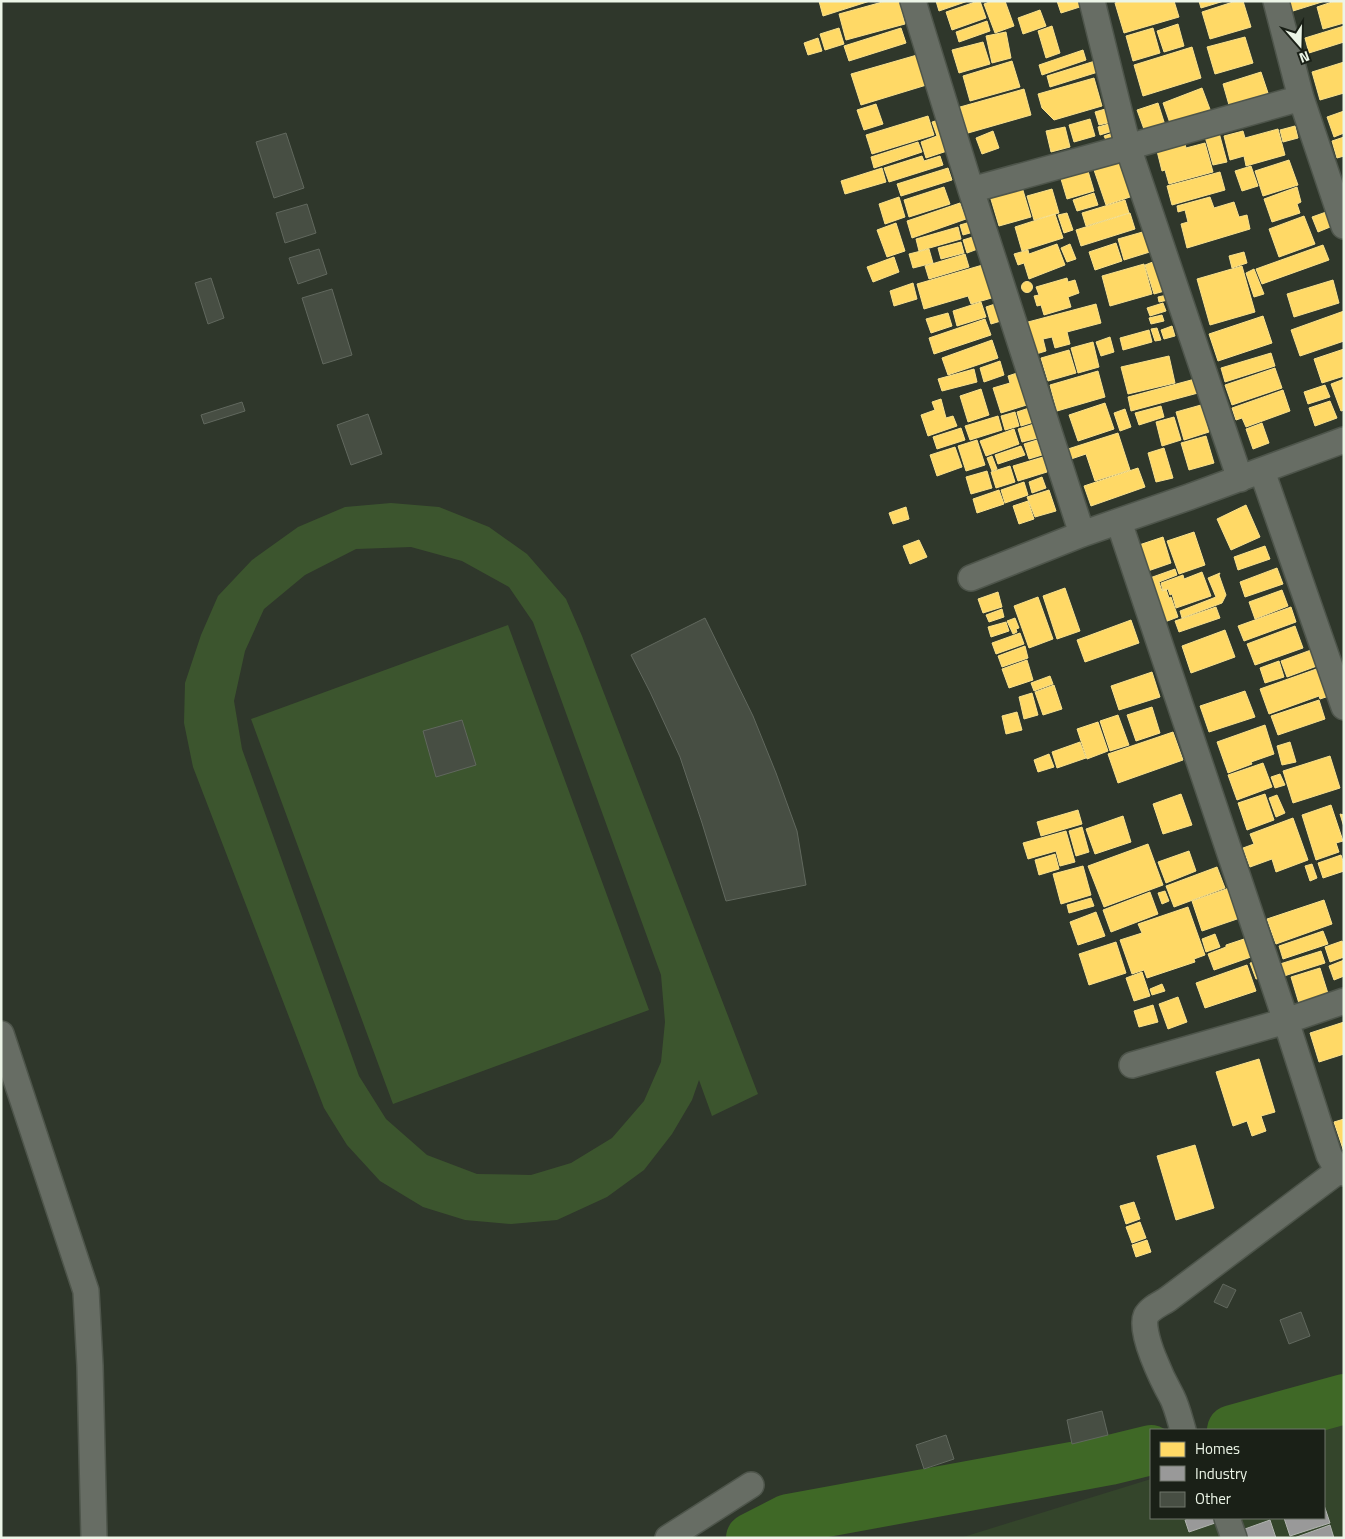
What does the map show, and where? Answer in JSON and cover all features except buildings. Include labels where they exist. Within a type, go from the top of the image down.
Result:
[{"type":"street","points":[[914,1],[971,190],[1082,534]]},
{"type":"street","points":[[1092,1],[1128,147],[1251,475],[1344,707]]},
{"type":"street","points":[[1276,1],[1301,98],[1344,226]]},
{"type":"street","points":[[971,190],[1301,98]]},
{"type":"street","points":[[971,578],[1082,534],[1251,475],[1344,440]]},
{"type":"street","points":[[1119,522],[1329,1154],[1341,1172],[1159,1304],[1146,1316],[1144,1328],[1158,1369],[1172,1397],[1184,1429]]},
{"type":"street","points":[[1132,1065],[1344,1001]]},
{"type":"street","points":[[1,1034],[86,1292],[90,1366],[94,1538]]},
{"type":"street","points":[[668,1538],[752,1485]]},
{"type":"street","points":[[1227,1519],[1234,1538]]},
{"type":"shaded area","points":[[391,503],[439,507],[489,527],[527,554],[566,599],[582,636],[758,1094],[712,1116],[699,1080],[692,1100],[672,1134],[644,1170],[607,1197],[557,1220],[511,1224],[465,1220],[423,1207],[380,1181],[347,1145],[324,1108],[193,767],[184,723],[185,683],[201,635],[218,596],[252,560],[298,527],[345,507]],"holes":[[[411,547],[462,561],[509,587],[533,622],[661,975],[665,1022],[661,1062],[644,1101],[612,1138],[571,1163],[531,1175],[477,1174],[427,1155],[386,1119],[359,1076],[242,749],[234,701],[245,651],[264,609],[305,575],[356,549]]]},
{"type":"shaded area","points":[[508,625],[649,1010],[393,1104],[251,719]]},
{"type":"shaded area","points":[[1344,1419],[1344,1538],[960,1538],[1150,1479],[1150,1519],[1325,1519],[1325,1429],[1311,1429]]},
{"type":"waterway","points":[[1236,1429],[1344,1399]]},
{"type":"waterway","points":[[751,1538],[788,1519],[1110,1460],[1150,1450]]}]
